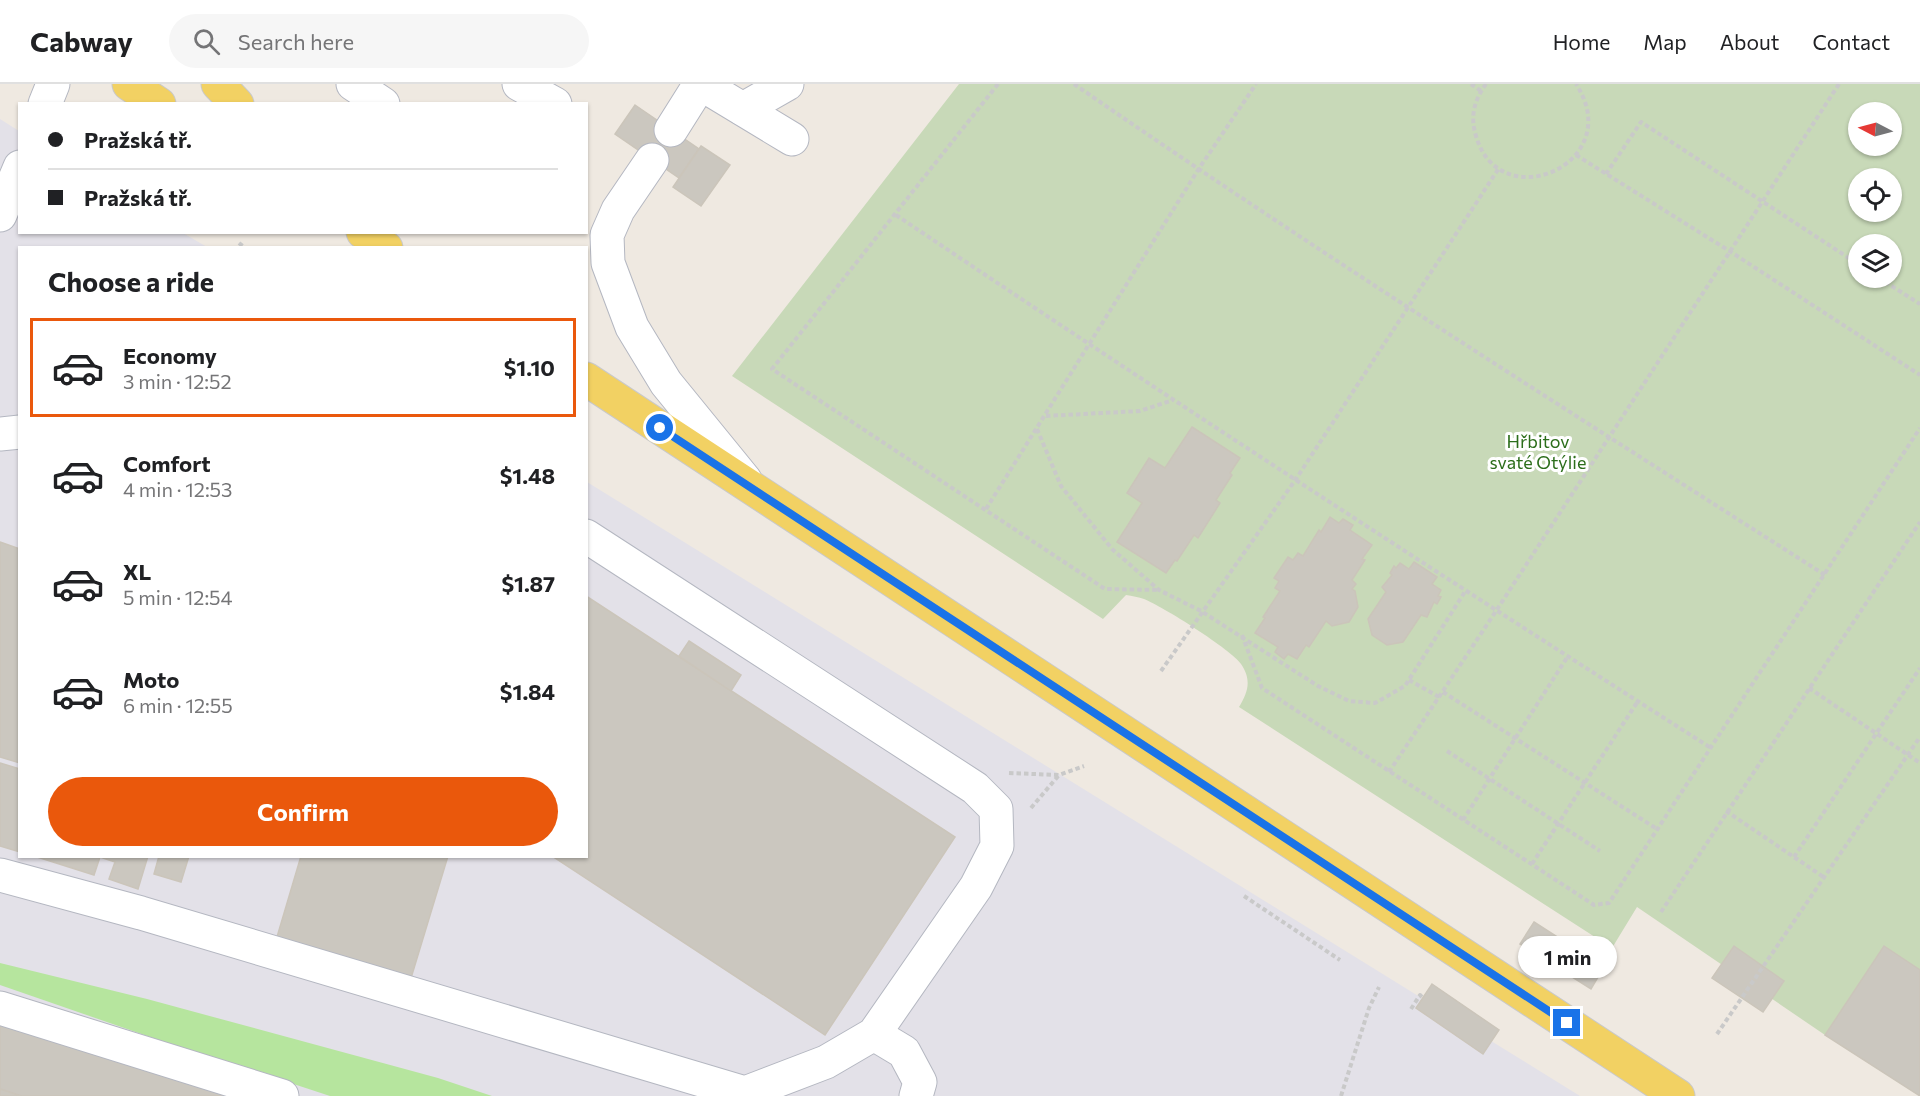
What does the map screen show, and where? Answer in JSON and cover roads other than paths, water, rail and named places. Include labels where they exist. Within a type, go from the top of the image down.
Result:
[{"type":"main road","points":[[129,84],[156,102]]},
{"type":"main road","points":[[218,84],[235,102]]},
{"type":"main road","points":[[366,234],[383,246]]},
{"type":"main road","points":[[588,380],[1678,1096]]},
{"type":"street","points":[[46,102],[53,84]]},
{"type":"street","points":[[353,84],[380,102]]},
{"type":"street","points":[[519,84],[551,102]]},
{"type":"street","points":[[671,130],[701,84],[792,139]]},
{"type":"street","points":[[743,109],[787,84]]},
{"type":"street","points":[[652,160],[618,210],[607,235],[608,263],[632,327],[666,383],[752,488]]},
{"type":"street","points":[[0,215],[18,171]]},
{"type":"street","points":[[0,434],[18,432]]},
{"type":"street","points":[[0,875],[152,916],[750,1094],[826,1062],[874,1034],[976,887],[996,846],[996,809],[975,788],[588,537]]},
{"type":"street","points":[[0,1008],[282,1096]]},
{"type":"street","points":[[874,1034],[904,1052],[920,1082],[916,1096]]},
{"type":"park label","name":"Hřbitov svaté Otýlie","points":[[1538,451]]}]
